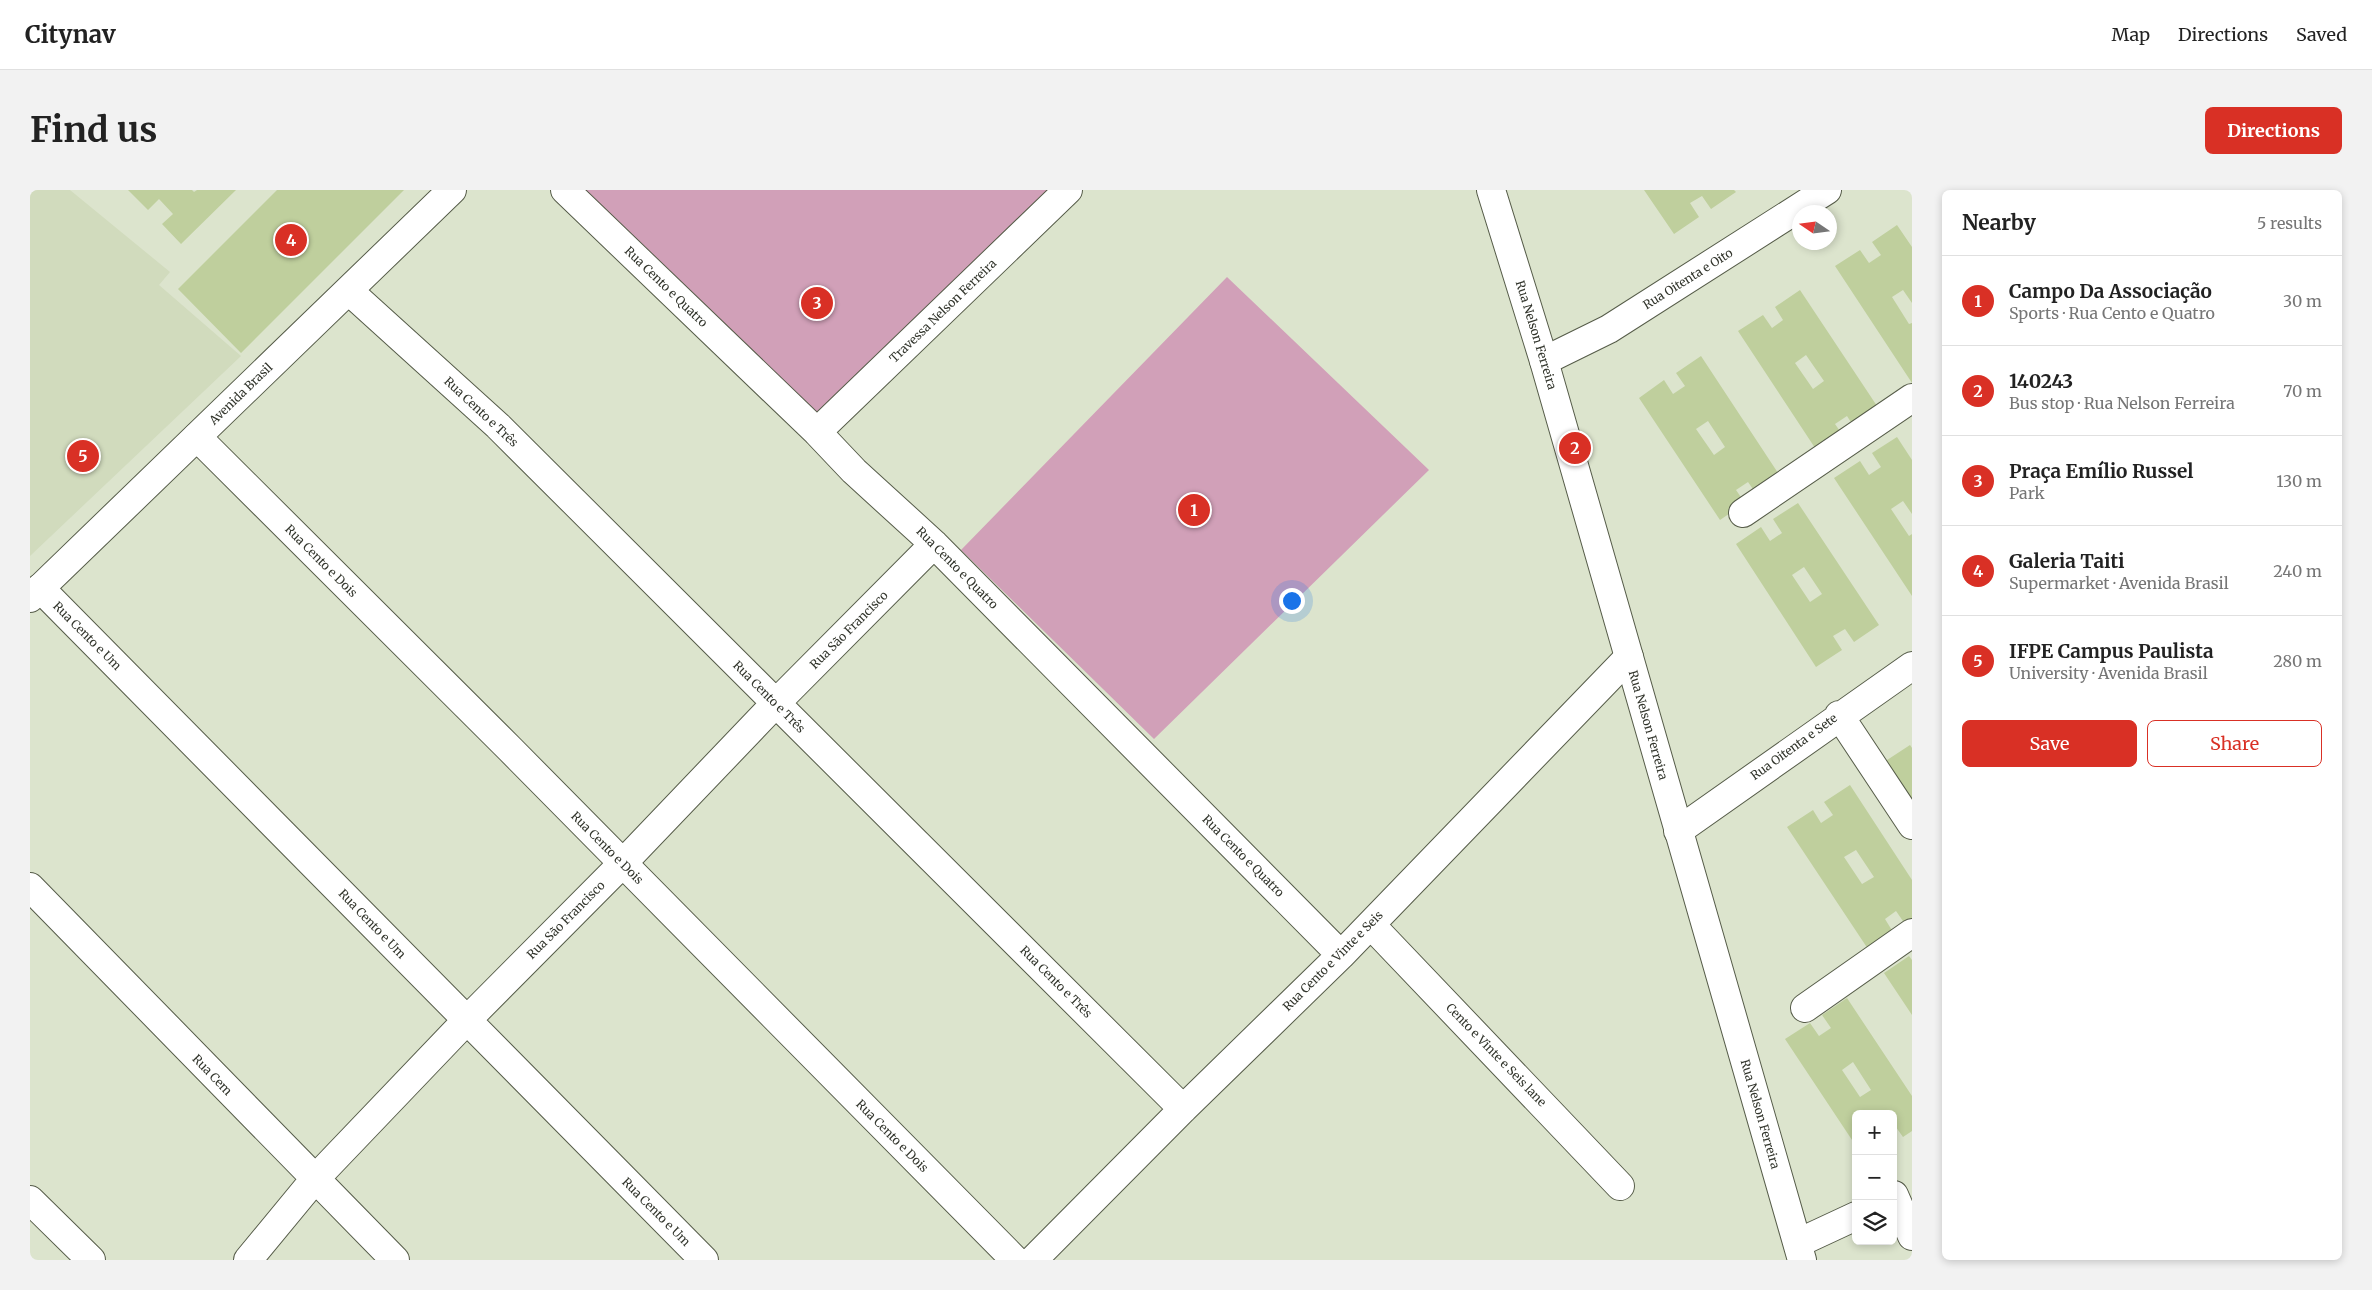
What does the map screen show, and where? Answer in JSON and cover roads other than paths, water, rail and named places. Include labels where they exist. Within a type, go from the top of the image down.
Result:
[{"type":"street","name":"Avenida Brasil","points":[[35,593],[452,190]]},
{"type":"street","name":"Rua Cento e Quatro","points":[[565,190],[817,432],[854,471],[934,544],[1341,955]]},
{"type":"street","name":"Travessa Nelson Ferreira","points":[[817,432],[1068,190]]},
{"type":"street","name":"Rua Nelson Ferreira","points":[[1491,190],[1544,361],[1800,1252]]},
{"type":"street","name":"Rua Oitenta e Oito","points":[[1544,361],[1609,328],[1827,190]]},
{"type":"street","name":"Rua Cento e Três","points":[[349,291],[498,426],[1183,1109]]},
{"type":"street","points":[[1742,513],[1912,398]]},
{"type":"street","name":"Rua Cento e Dois","points":[[197,437],[1015,1260]]},
{"type":"street","name":"Rua São Francisco","points":[[248,1260],[314,1180],[466,1021],[934,544]]},
{"type":"street","name":"Rua Cento e Um","points":[[35,593],[217,765],[466,1021],[704,1260]]},
{"type":"street","name":"Rua Cento e Vinte e Seis","points":[[1033,1260],[1183,1109],[1341,955],[1629,657]]},
{"type":"street","name":"Rua Oitenta e Sete","points":[[1678,830],[1839,715],[1912,666]]},
{"type":"street","points":[[1839,715],[1912,826]]},
{"type":"street","name":"Rua Cem","points":[[30,887],[314,1180],[395,1260]]},
{"type":"street","name":"Cento e Vinte e Seis lane","points":[[1371,924],[1620,1186]]},
{"type":"street","points":[[1805,1008],[1912,933]]},
{"type":"street","points":[[1900,1191],[1912,1236]]},
{"type":"street","points":[[30,1200],[91,1260]]},
{"type":"street","points":[[1800,1252],[1852,1219]]},
{"type":"place","name":"Galeria Taiti","points":[[291,240]]},
{"type":"place","name":"Praça Emílio Russel","points":[[817,303]]},
{"type":"place","name":"140243","points":[[1575,448]]},
{"type":"place","name":"IFPE Campus Paulista","points":[[83,456]]},
{"type":"place","name":"Campo Da Associação","points":[[1194,510]]}]
